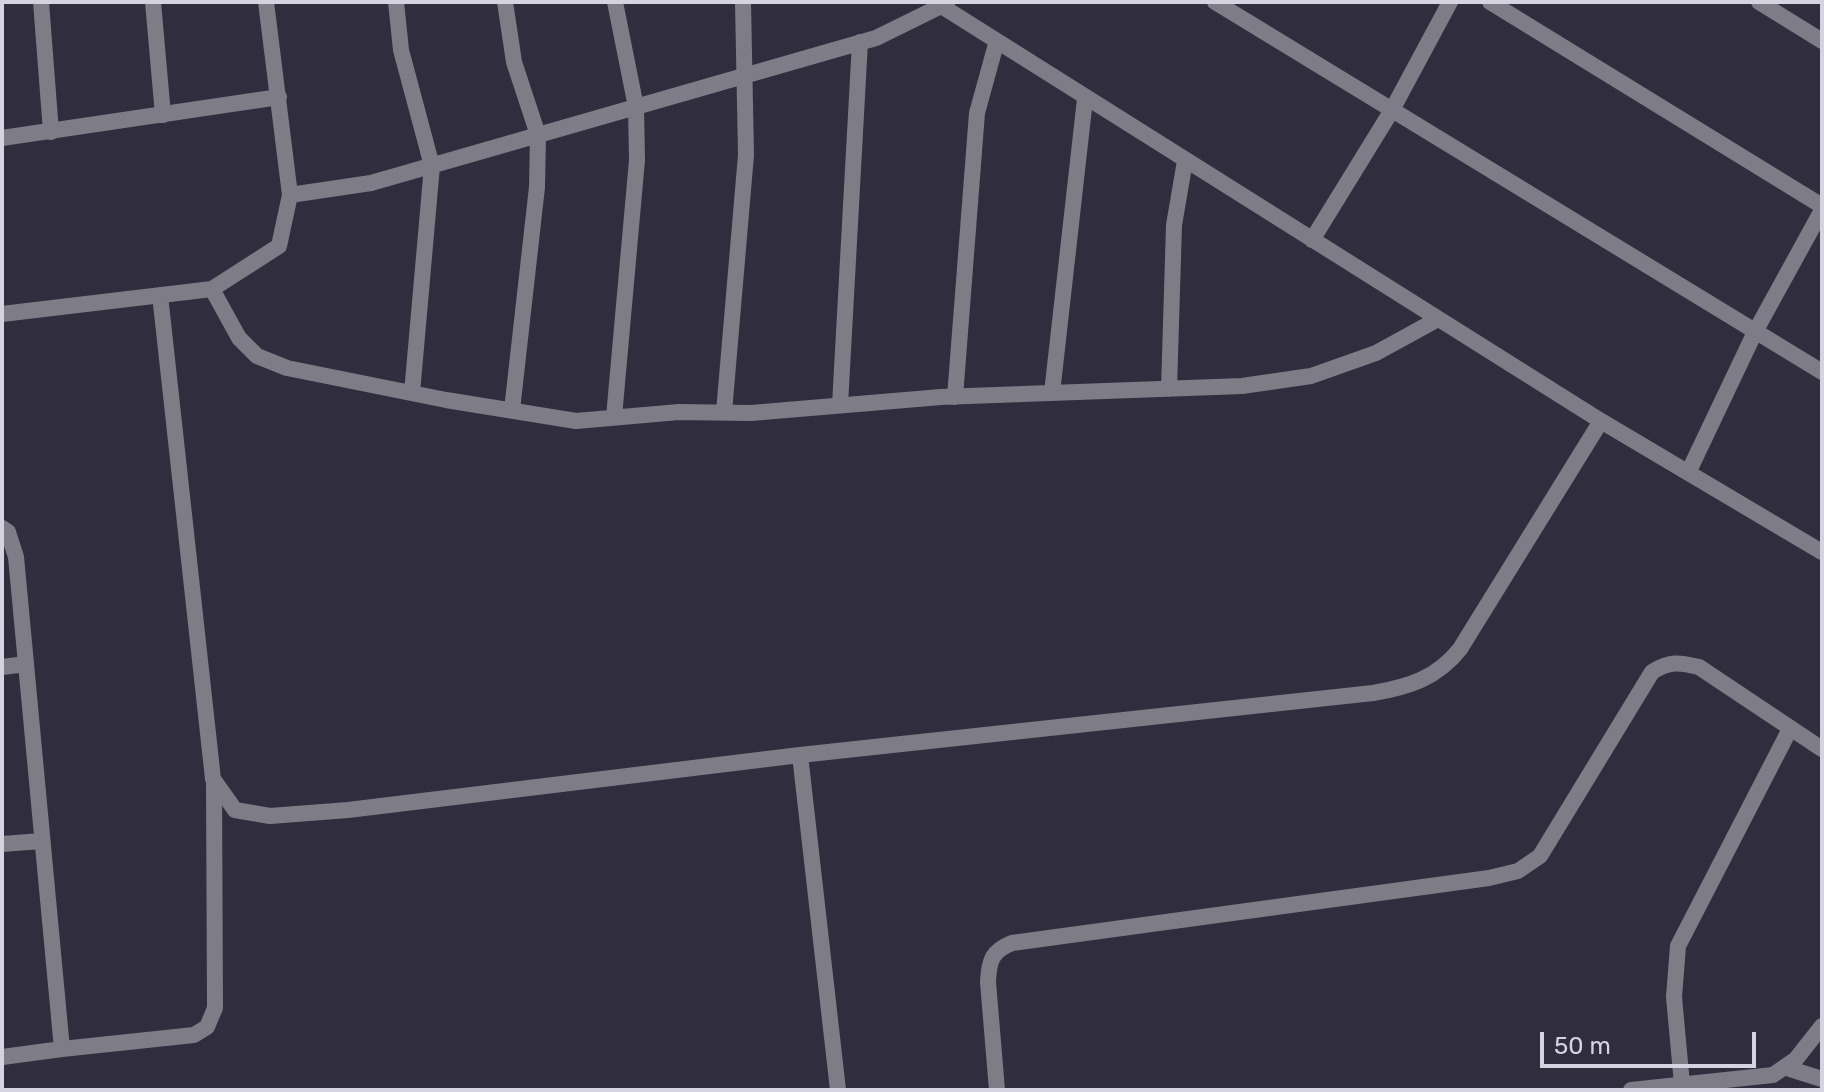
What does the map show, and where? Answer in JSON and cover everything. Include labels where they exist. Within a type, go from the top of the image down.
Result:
[{"type":"street","points":[[41,2],[51,132]]},
{"type":"street","points":[[153,2],[163,115]]},
{"type":"street","points":[[2,314],[212,289],[279,246],[290,195],[266,2]]},
{"type":"street","points":[[396,2],[401,50],[432,166],[412,393]]},
{"type":"street","points":[[505,2],[514,62],[538,135],[537,187],[512,410]]},
{"type":"street","points":[[614,417],[637,160],[636,107],[615,2]]},
{"type":"street","points":[[724,412],[746,155],[747,75],[743,2]]},
{"type":"street","points":[[1215,2],[1822,372]]},
{"type":"street","points":[[1312,240],[1392,110],[1450,2]]},
{"type":"street","points":[[1490,2],[1822,208],[1755,332],[1688,473]]},
{"type":"street","points":[[1759,2],[1822,41]]},
{"type":"street","points":[[290,195],[371,183],[860,42],[941,4],[996,44],[1601,421],[1822,552]]},
{"type":"street","points":[[840,405],[860,42]]},
{"type":"street","points":[[955,397],[977,113],[996,44]]},
{"type":"street","points":[[2,138],[279,97]]},
{"type":"street","points":[[1052,393],[1085,99]]},
{"type":"street","points":[[1169,389],[1174,225],[1185,161]]},
{"type":"street","points":[[212,289],[239,338],[257,356],[287,368],[576,421],[955,397],[1242,386],[1311,376],[1376,353],[1438,319]]},
{"type":"street","points":[[2,1057],[194,1035],[207,1027],[215,1008],[213,779],[160,295]]},
{"type":"street","points":[[213,779],[235,810],[270,816],[348,810],[800,755],[1373,693],[1422,681],[1451,660],[1460,649],[1601,421]]},
{"type":"street","points":[[2,528],[8,532],[16,557],[62,1049]]},
{"type":"street","points":[[997,1090],[988,982],[989,964],[999,948],[1012,943],[1489,878],[1518,871],[1540,856],[1652,672],[1664,665],[1678,661],[1699,667],[1822,749]]},
{"type":"street","points":[[2,667],[26,664]]},
{"type":"street","points":[[1682,1084],[1674,997],[1678,946],[1790,729]]},
{"type":"street","points":[[800,755],[838,1090]]},
{"type":"street","points":[[2,844],[42,841]]},
{"type":"street","points":[[1631,1090],[1754,1078],[1787,1068],[1822,1026]]},
{"type":"street","points":[[1787,1068],[1822,1079]]}]
